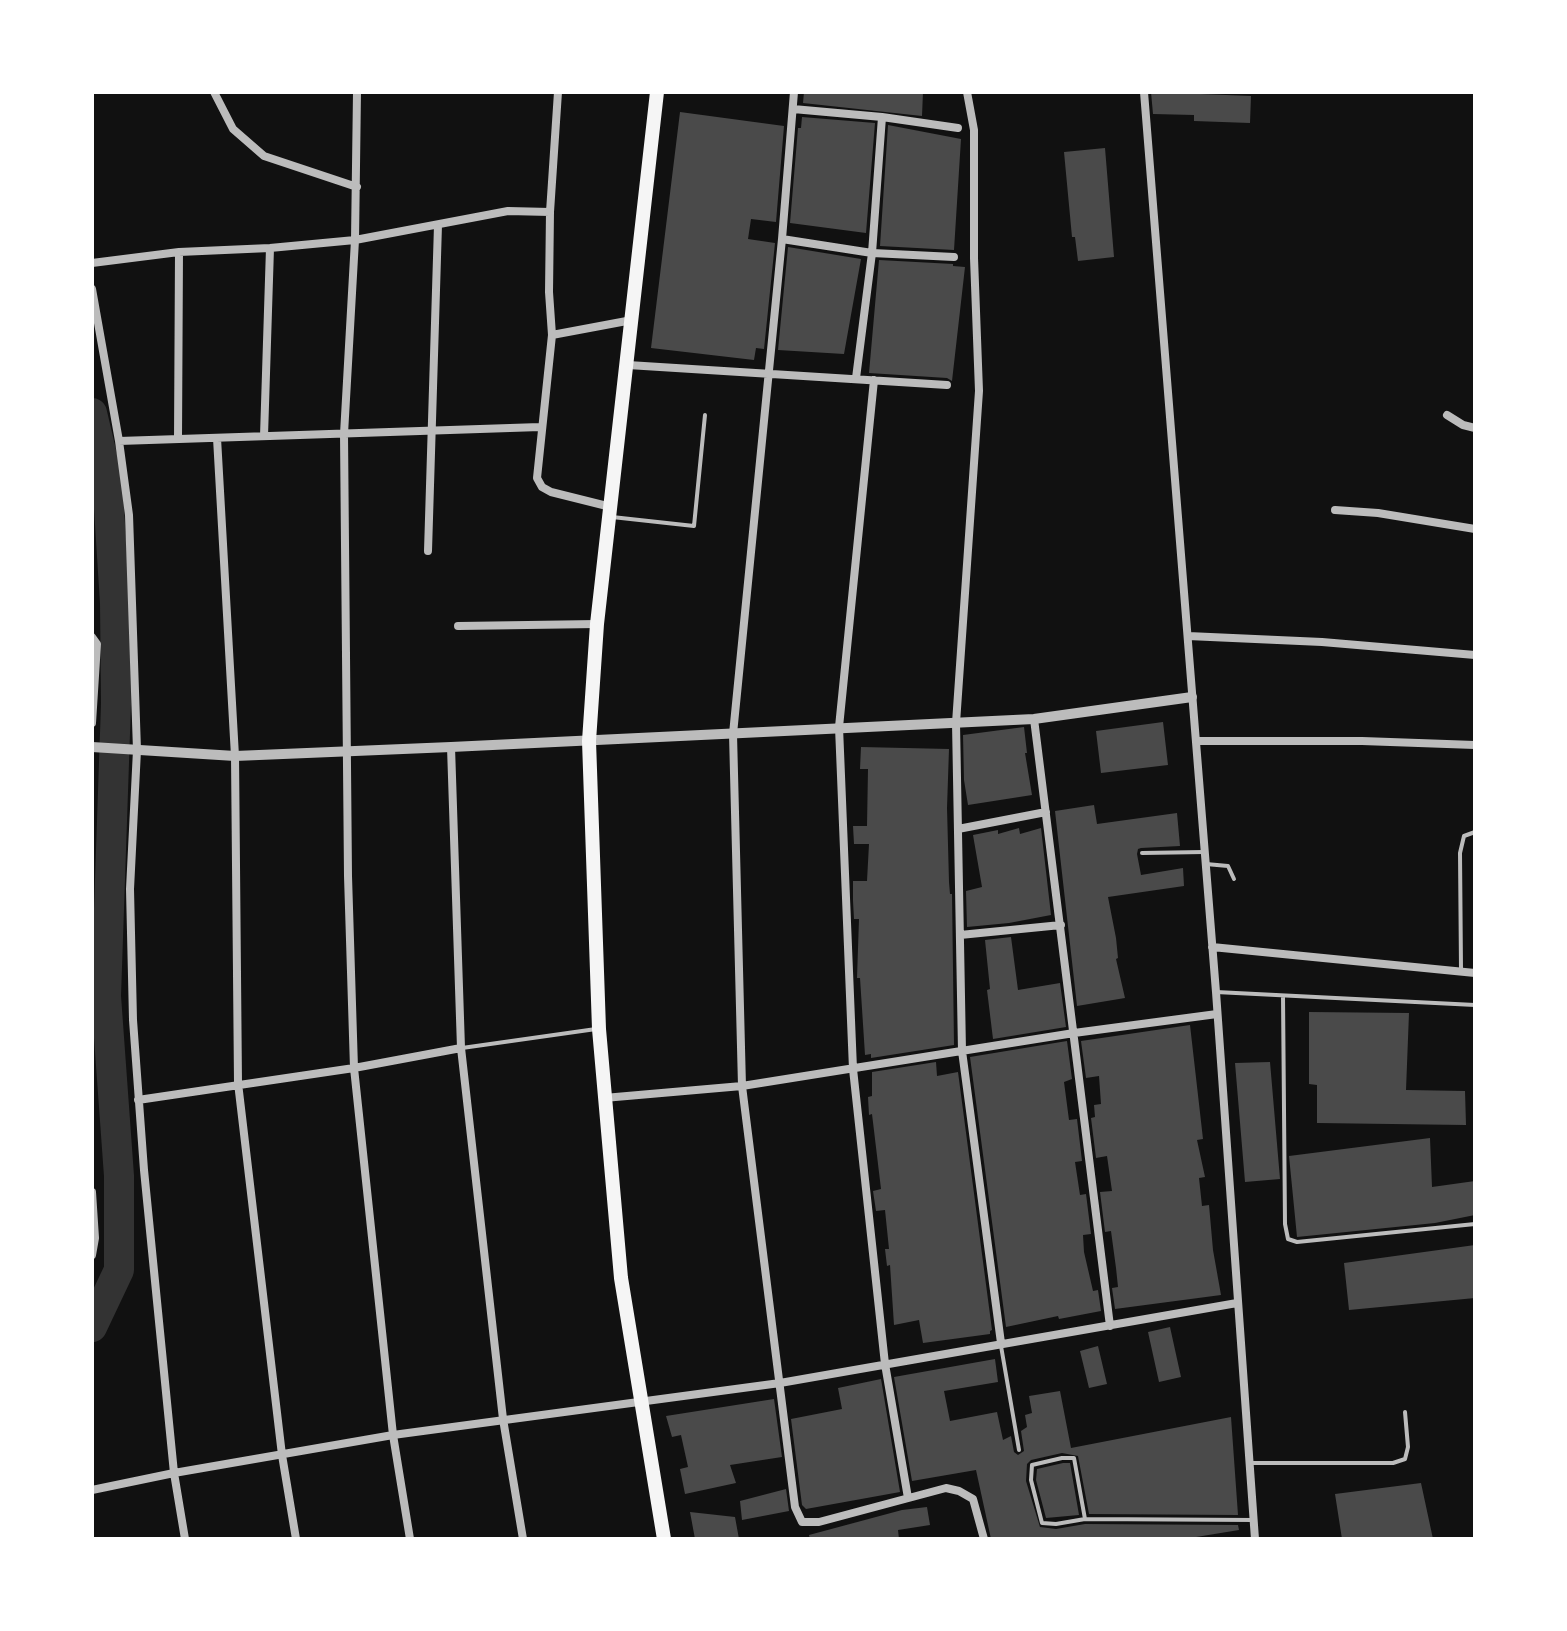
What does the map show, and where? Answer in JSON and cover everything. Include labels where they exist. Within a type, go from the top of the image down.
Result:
[{"type":"main road","points":[[657,92],[597,624],[589,741],[604,1098],[621,1278],[664,1539]]},
{"type":"street","points":[[214,92],[233,129],[264,156],[357,187]]},
{"type":"street","points":[[357,92],[355,240],[344,434],[346,751],[354,1068],[393,1435],[410,1539]]},
{"type":"street","points":[[558,92],[550,212],[552,335],[540,427],[538,483],[551,492],[611,512]]},
{"type":"street","points":[[794,92],[733,734],[742,1086],[795,1507],[802,1522],[819,1522],[946,1488],[973,1499],[984,1539]]},
{"type":"street","points":[[967,92],[974,130],[974,258],[979,391],[956,723],[962,1051],[1001,1343]]},
{"type":"street","points":[[1144,92],[1216,992],[1255,1539]]},
{"type":"street","points":[[793,109],[958,128]]},
{"type":"street","points":[[856,378],[872,253],[882,117]]},
{"type":"street","points":[[92,263],[179,252],[355,240],[508,211],[550,212]]},
{"type":"street","points":[[428,551],[438,225]]},
{"type":"street","points":[[782,239],[872,253],[954,257]]},
{"type":"street","points":[[264,436],[270,248]]},
{"type":"street","points":[[178,439],[179,252]]},
{"type":"street","points":[[92,289],[129,515],[134,750],[130,889],[133,1020],[174,1473],[185,1539]]},
{"type":"street","points":[[552,335],[632,320]]},
{"type":"street","points":[[628,365],[947,385]]},
{"type":"street","points":[[874,380],[839,727],[853,1069],[885,1364],[908,1498]]},
{"type":"street","points":[[1447,415],[1475,428]]},
{"type":"street","points":[[119,441],[540,427]]},
{"type":"street","points":[[217,438],[235,756],[238,1083],[282,1455],[296,1539]]},
{"type":"street","points":[[1335,510],[1378,513],[1475,529]]},
{"type":"street","points":[[458,626],[597,624]]},
{"type":"street","points":[[1188,636],[1322,642],[1475,655]]},
{"type":"street","points":[[92,723],[97,644],[93,637]]},
{"type":"street","points":[[95,747],[235,756],[589,741],[1034,719],[1192,697]]},
{"type":"street","points":[[1034,719],[1110,1326]]},
{"type":"street","points":[[1196,741],[1475,745]]},
{"type":"street","points":[[451,747],[461,1048],[503,1419],[523,1539]]},
{"type":"street","points":[[958,829],[1046,812]]},
{"type":"street","points":[[960,935],[1061,925]]},
{"type":"street","points":[[1212,947],[1475,973]]},
{"type":"street","points":[[604,1098],[742,1086],[1074,1033],[1217,1014]]},
{"type":"street","points":[[138,1100],[354,1068],[461,1048]]},
{"type":"street","points":[[92,1192],[95,1238],[92,1255]]},
{"type":"street","points":[[92,1490],[393,1435],[780,1383],[1237,1303]]},
{"type":"lane","points":[[611,512],[694,526],[705,415]]},
{"type":"lane","points":[[1461,971],[1460,853],[1464,836],[1475,832]]},
{"type":"lane","points":[[1142,853],[1205,852]]},
{"type":"lane","points":[[1206,864],[1228,866],[1234,879]]},
{"type":"lane","points":[[1216,992],[1475,1005]]},
{"type":"lane","points":[[1283,996],[1285,1224],[1288,1239],[1297,1242],[1475,1224]]},
{"type":"lane","points":[[461,1048],[599,1029]]},
{"type":"lane","points":[[1001,1343],[1019,1450]]},
{"type":"lane","points":[[1251,1463],[1393,1463],[1405,1459],[1408,1447],[1405,1412]]},
{"type":"lane","points":[[1085,1519],[1074,1458],[1032,1465],[1031,1480],[1042,1523],[1085,1519],[1254,1520]]},
{"type":"building","points":[[804,92],[923,92],[922,116],[803,103]]},
{"type":"building","points":[[1151,92],[1251,96],[1250,123],[1194,121],[1194,115],[1153,114]]},
{"type":"building","points":[[680,112],[784,126],[776,222],[751,219],[748,239],[775,243],[764,349],[756,348],[754,360],[651,348]]},
{"type":"building","points":[[802,117],[875,123],[866,233],[790,223],[798,128],[801,128]]},
{"type":"building","points":[[888,125],[961,139],[954,250],[880,246]]},
{"type":"building","points":[[1105,148],[1114,257],[1078,261],[1075,237],[1072,237],[1064,152]]},
{"type":"building","points":[[788,247],[861,259],[844,354],[778,350]]},
{"type":"building","points":[[879,260],[965,267],[952,381],[947,378],[869,373]]},
{"type":"building","points":[[1163,722],[1168,765],[1101,773],[1096,731]]},
{"type":"building","points":[[1024,727],[1032,795],[968,805],[963,735]]},
{"type":"building","points":[[861,747],[949,749],[947,808],[952,894],[954,1045],[871,1058],[871,1054],[865,1055],[860,978],[857,978],[859,919],[854,919],[853,901],[853,881],[867,881],[869,844],[854,844],[853,826],[867,826],[868,769],[860,769]]},
{"type":"building","points":[[1094,805],[1097,824],[1177,813],[1180,846],[1141,848],[1137,854],[1141,875],[1183,868],[1184,886],[1108,897],[1116,938],[1116,959],[1125,998],[1077,1006],[1055,811]]},
{"type":"building","points":[[1019,828],[1020,834],[1041,828],[1051,915],[967,927],[966,891],[982,887],[973,835],[998,830],[998,834]]},
{"type":"building","points":[[1011,937],[1018,990],[1060,983],[1066,1027],[993,1039],[985,940]]},
{"type":"building","points":[[1309,1012],[1409,1013],[1406,1090],[1465,1091],[1466,1125],[1317,1123],[1317,1085],[1309,1084]]},
{"type":"building","points":[[1190,1025],[1203,1139],[1197,1140],[1205,1177],[1199,1178],[1202,1206],[1209,1205],[1221,1295],[1115,1309],[1112,1288],[1118,1287],[1116,1268],[1111,1231],[1105,1232],[1100,1192],[1112,1191],[1107,1156],[1096,1158],[1091,1118],[1095,1117],[1094,1105],[1101,1104],[1099,1076],[1086,1078],[1081,1041]]},
{"type":"building","points":[[1067,1041],[1072,1079],[1064,1082],[1069,1120],[1077,1119],[1082,1161],[1075,1162],[1080,1195],[1086,1194],[1091,1234],[1083,1235],[1084,1252],[1093,1291],[1098,1290],[1101,1311],[1006,1327],[970,1057]]},
{"type":"building","points":[[936,1062],[937,1076],[958,1072],[992,1330],[990,1334],[923,1343],[919,1320],[894,1325],[890,1265],[887,1266],[885,1249],[889,1249],[885,1210],[876,1211],[873,1191],[881,1189],[868,1097],[872,1096],[872,1072]]},
{"type":"building","points":[[1270,1062],[1280,1179],[1245,1182],[1235,1063]]},
{"type":"building","points":[[1430,1138],[1432,1187],[1475,1181],[1475,1215],[1435,1223],[1297,1237],[1289,1156]]},
{"type":"building","points":[[1475,1245],[1475,1298],[1349,1310],[1344,1263]]},
{"type":"building","points":[[1170,1327],[1181,1377],[1159,1382],[1148,1332]]},
{"type":"building","points":[[1098,1346],[1107,1384],[1089,1388],[1080,1351]]},
{"type":"building","points":[[995,1359],[998,1382],[944,1391],[950,1421],[997,1412],[1003,1440],[1011,1436],[1014,1452],[1018,1455],[1024,1451],[1021,1431],[1027,1427],[1025,1415],[1032,1413],[1029,1396],[1060,1391],[1071,1448],[1231,1417],[1238,1515],[1089,1514],[1078,1456],[1062,1453],[1031,1460],[1027,1464],[1026,1481],[1040,1527],[1056,1529],[1085,1524],[1238,1525],[1239,1530],[1184,1539],[991,1539],[976,1470],[912,1481],[894,1377]]},
{"type":"building","points":[[881,1379],[900,1492],[806,1509],[802,1505],[791,1419],[842,1409],[838,1388]]},
{"type":"building","points":[[774,1399],[782,1457],[730,1465],[736,1483],[685,1494],[680,1469],[688,1467],[681,1435],[672,1437],[666,1416]]},
{"type":"building","points":[[1070,1463],[1079,1515],[1046,1518],[1036,1480],[1037,1469]]},
{"type":"building","points":[[1421,1483],[1433,1539],[1342,1539],[1335,1494]]},
{"type":"building","points":[[786,1489],[789,1511],[742,1520],[740,1501]]},
{"type":"building","points":[[927,1507],[930,1525],[898,1530],[899,1539],[810,1539],[809,1535],[902,1510]]},
{"type":"building","points":[[690,1512],[735,1517],[739,1539],[695,1539]]},
{"type":"waterway","points":[[92,413],[107,477],[115,603],[116,704],[106,996],[119,1176],[119,1270],[92,1327]]}]
